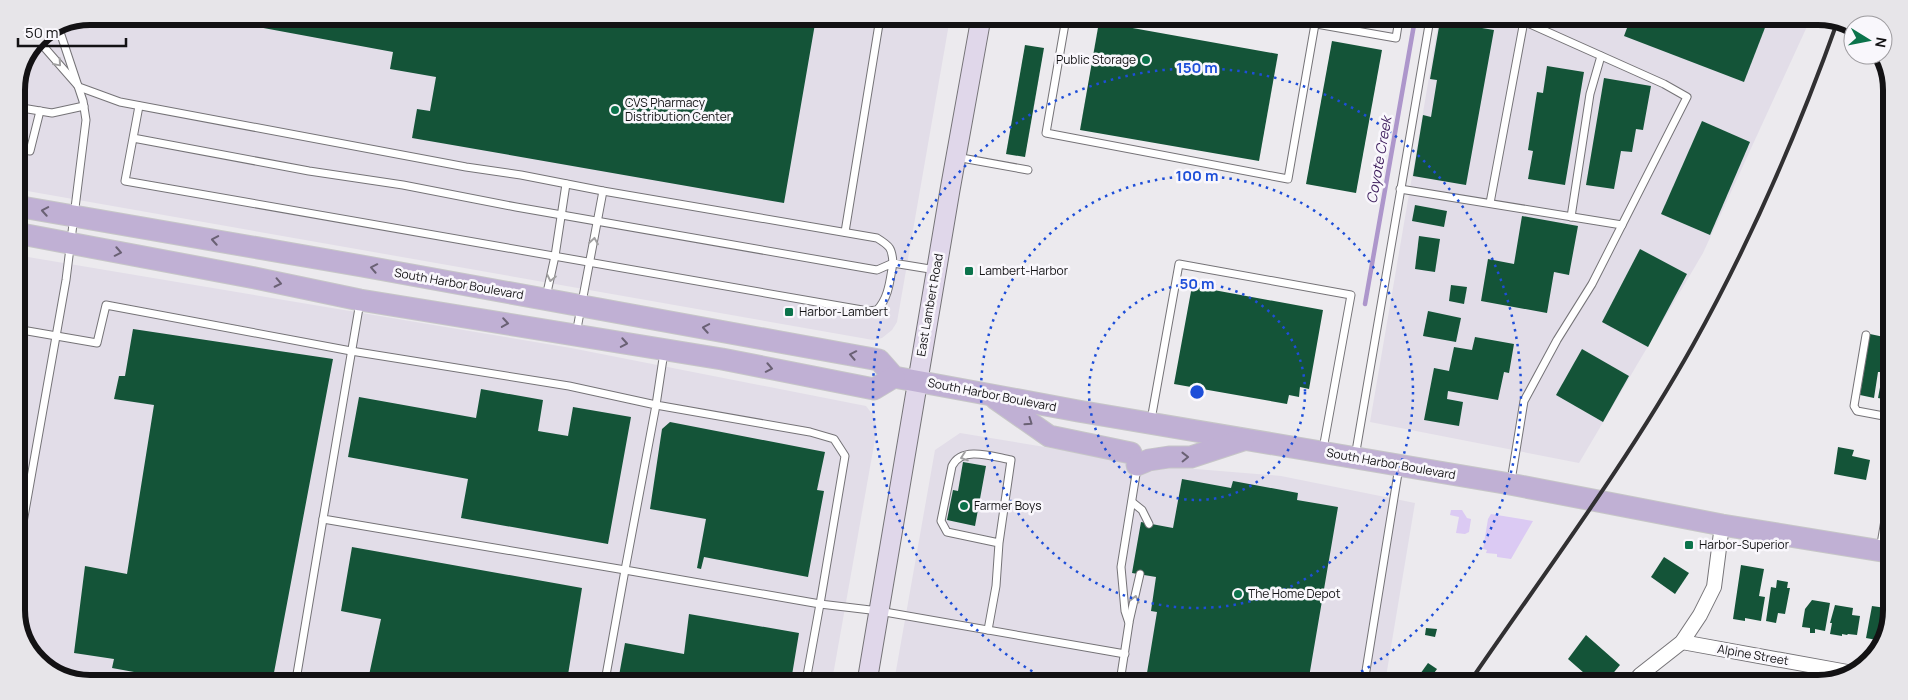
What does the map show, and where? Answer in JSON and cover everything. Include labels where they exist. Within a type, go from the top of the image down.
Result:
[{"type":"main road","name":"East Lambert Road","points":[[868,675],[936,270],[980,25]]},
{"type":"main road","name":"South Harbor Boulevard","points":[[25,208],[263,248],[879,360],[894,377],[1151,423],[1399,464],[1722,525],[1883,551]]},
{"type":"main road","points":[[25,235],[360,300],[576,334],[874,389],[894,377]]},
{"type":"main road","points":[[990,394],[1049,436],[1134,459],[1149,460],[1169,457],[1191,457],[1246,439]]},
{"type":"street","points":[[1640,675],[1682,642],[1700,615],[1714,587],[1722,525]]},
{"type":"street","name":"Alpine Street","points":[[1682,642],[1841,671]]},
{"type":"lane","points":[[845,232],[879,25]]},
{"type":"lane","points":[[1065,25],[1046,134],[1288,179],[1315,25]]},
{"type":"lane","points":[[1321,25],[1396,38],[1398,25]]},
{"type":"lane","points":[[1355,457],[1429,25]]},
{"type":"lane","points":[[1490,203],[1521,25]]},
{"type":"lane","points":[[1510,484],[1524,401],[1557,340],[1592,284],[1687,97],[1664,84],[1533,25]]},
{"type":"lane","points":[[25,511],[66,280],[86,120],[79,87],[60,33]]},
{"type":"lane","points":[[43,46],[79,87],[120,102],[603,192],[877,238],[893,250],[893,263],[887,293],[877,310],[868,311],[125,180],[139,106]]},
{"type":"lane","points":[[1571,216],[1590,94],[1601,56]]},
{"type":"lane","points":[[25,108],[52,113],[84,106]]},
{"type":"lane","points":[[25,150],[30,151],[40,111]]},
{"type":"lane","points":[[133,138],[877,270],[893,263],[936,270]]},
{"type":"lane","points":[[956,157],[1028,170]]},
{"type":"lane","points":[[546,300],[566,184]]},
{"type":"lane","points":[[1400,188],[1622,225]]},
{"type":"lane","points":[[576,334],[603,192]]},
{"type":"lane","points":[[1151,423],[1179,264],[1351,295],[1323,452]]},
{"type":"lane","points":[[297,675],[360,300]]},
{"type":"lane","points":[[25,331],[97,343],[106,304],[351,351],[568,386],[656,405],[810,432],[834,439],[845,456],[807,675]]},
{"type":"lane","points":[[1866,335],[1854,406],[1857,411],[1883,416]]},
{"type":"lane","points":[[606,675],[656,405],[664,350]]},
{"type":"lane","points":[[988,630],[996,586],[998,543],[1011,460],[980,454],[967,454],[957,458],[952,466],[940,521],[947,532],[998,543]]},
{"type":"lane","points":[[1129,623],[1125,610],[1120,567],[1132,502],[1134,459]]},
{"type":"lane","points":[[1365,675],[1399,464]]},
{"type":"lane","points":[[1132,502],[1142,510],[1149,524]]},
{"type":"lane","points":[[322,519],[820,604],[879,611],[1125,654]]},
{"type":"lane","points":[[1121,675],[1129,623],[1140,574]]},
{"type":"shaded area","points":[[90,25],[949,25],[897,322],[892,330],[882,338],[873,340],[25,191],[26,77],[36,54],[44,44],[65,30],[77,26]]},
{"type":"shaded area","points":[[1438,25],[1808,25],[1703,253],[1579,463],[1370,422]]},
{"type":"shaded area","points":[[25,257],[571,348],[866,406],[873,415],[877,428],[833,675],[90,675],[69,672],[47,659],[38,650],[26,623]]},
{"type":"shaded area","points":[[960,433],[1159,466],[1281,476],[1415,503],[1386,675],[895,675],[935,450]]},
{"type":"shaded area","points":[[1451,510],[1462,510],[1467,518],[1471,519],[1469,532],[1465,534],[1456,533],[1459,517],[1450,515]]},
{"type":"shaded area","points":[[1491,514],[1533,521],[1511,559],[1497,557],[1497,554],[1486,553],[1487,550],[1483,549],[1488,519]]},
{"type":"building","name":"CVS Pharmacy Distribution Center","points":[[248,25],[815,25],[784,203],[412,138],[417,109],[430,111],[436,77],[390,69],[393,52]]},
{"type":"building","points":[[1098,25],[1116,25],[1278,54],[1259,161],[1080,130]]},
{"type":"building","points":[[1369,25],[1385,25],[1385,28]]},
{"type":"building","points":[[1439,25],[1464,25],[1494,30],[1466,185],[1413,176],[1423,115],[1431,117],[1437,80],[1430,79]]},
{"type":"building","points":[[1628,25],[1766,25],[1744,82],[1624,36]]},
{"type":"building","points":[[1332,41],[1382,50],[1356,193],[1306,184]]},
{"type":"building","points":[[1025,45],[1044,48],[1025,157],[1006,154]]},
{"type":"building","points":[[1547,66],[1584,72],[1565,185],[1528,179],[1533,151],[1528,150],[1537,92],[1543,93]]},
{"type":"building","points":[[1604,78],[1651,86],[1643,130],[1636,129],[1632,152],[1621,151],[1614,189],[1586,185]]},
{"type":"building","points":[[1702,121],[1750,142],[1710,235],[1661,214]]},
{"type":"building","points":[[1415,205],[1447,211],[1444,227],[1412,221]]},
{"type":"building","points":[[1522,216],[1578,226],[1569,275],[1554,272],[1547,313],[1481,301],[1488,259],[1514,264]]},
{"type":"building","points":[[1419,236],[1440,239],[1435,272],[1415,269]]},
{"type":"building","points":[[1640,249],[1687,274],[1648,347],[1602,322]]},
{"type":"building","points":[[1451,285],[1467,287],[1464,304],[1449,301]]},
{"type":"building","points":[[1192,286],[1323,310],[1309,389],[1300,387],[1299,397],[1289,395],[1287,404],[1174,384]]},
{"type":"building","points":[[1428,311],[1461,318],[1456,342],[1423,336]]},
{"type":"building","points":[[133,329],[333,359],[274,675],[150,675],[112,668],[114,659],[74,653],[85,566],[127,574],[154,405],[114,399],[119,376],[125,376]]},
{"type":"building","points":[[1870,334],[1883,337],[1880,372],[1878,372],[1874,398],[1860,395]]},
{"type":"building","points":[[1475,337],[1514,344],[1509,373],[1504,372],[1498,400],[1448,391],[1447,399],[1463,402],[1459,426],[1424,420],[1434,368],[1449,371],[1454,347],[1472,350]]},
{"type":"building","points":[[1582,349],[1629,376],[1603,422],[1556,395]]},
{"type":"building","points":[[1882,377],[1883,399],[1878,398]]},
{"type":"building","points":[[481,389],[543,400],[538,431],[568,436],[573,407],[631,417],[608,544],[461,518],[468,479],[348,457],[359,397],[476,418]]},
{"type":"building","points":[[670,422],[825,452],[817,490],[824,491],[808,577],[704,557],[701,569],[697,568],[706,519],[650,509],[662,429]]},
{"type":"building","points":[[1838,447],[1854,450],[1852,456],[1870,460],[1866,480],[1834,474]]},
{"type":"building","name":"Farmer Boys","points":[[963,462],[986,466],[975,526],[947,520],[953,490],[958,491]]},
{"type":"building","name":"The Home Depot","points":[[1182,479],[1231,488],[1233,481],[1298,493],[1297,500],[1338,507],[1309,675],[1137,675],[1138,672],[1147,673],[1157,612],[1151,611],[1156,577],[1132,573],[1141,522],[1173,528]]},
{"type":"building","points":[[352,547],[582,588],[568,675],[369,675],[381,619],[341,611]]},
{"type":"building","points":[[1664,557],[1689,573],[1675,594],[1651,577]]},
{"type":"building","points":[[1741,565],[1764,569],[1759,596],[1765,597],[1761,621],[1745,618],[1745,621],[1733,619]]},
{"type":"building","points":[[1777,580],[1788,582],[1787,588],[1790,588],[1785,614],[1778,613],[1776,623],[1766,621],[1771,587],[1776,588]]},
{"type":"building","points":[[1812,600],[1830,603],[1825,631],[1815,629],[1815,633],[1810,633],[1810,628],[1802,627],[1805,609]]},
{"type":"building","points":[[1835,605],[1853,608],[1852,615],[1860,616],[1857,635],[1842,634],[1842,636],[1830,634],[1832,623],[1830,623]]},
{"type":"building","points":[[1872,606],[1883,608],[1880,631],[1876,640],[1866,638]]},
{"type":"building","points":[[689,614],[799,633],[792,675],[619,675],[625,643],[684,654]]},
{"type":"building","points":[[1426,628],[1437,629],[1435,637],[1425,635]]},
{"type":"building","points":[[1586,635],[1620,665],[1612,675],[1582,675],[1584,673],[1568,659]]},
{"type":"building","points":[[1428,663],[1437,669],[1433,675],[1419,675]]},
{"type":"waterway","name":"Coyote Creek","points":[[1365,304],[1414,25]]},
{"type":"railway","points":[[1475,675],[1613,475],[1668,389],[1693,345],[1754,226],[1772,186],[1807,103],[1835,27]]},
{"type":"place","name":"Public Storage","points":[[1146,60]]},
{"type":"place","name":"CVS Pharmacy Distribution Center","points":[[615,110]]},
{"type":"place","name":"Lambert-Harbor","points":[[969,271]]},
{"type":"place","name":"Harbor-Lambert","points":[[789,312]]},
{"type":"place","name":"Farmer Boys","points":[[964,506]]},
{"type":"place","name":"Harbor-Superior","points":[[1689,545]]},
{"type":"place","name":"The Home Depot","points":[[1238,594]]}]
